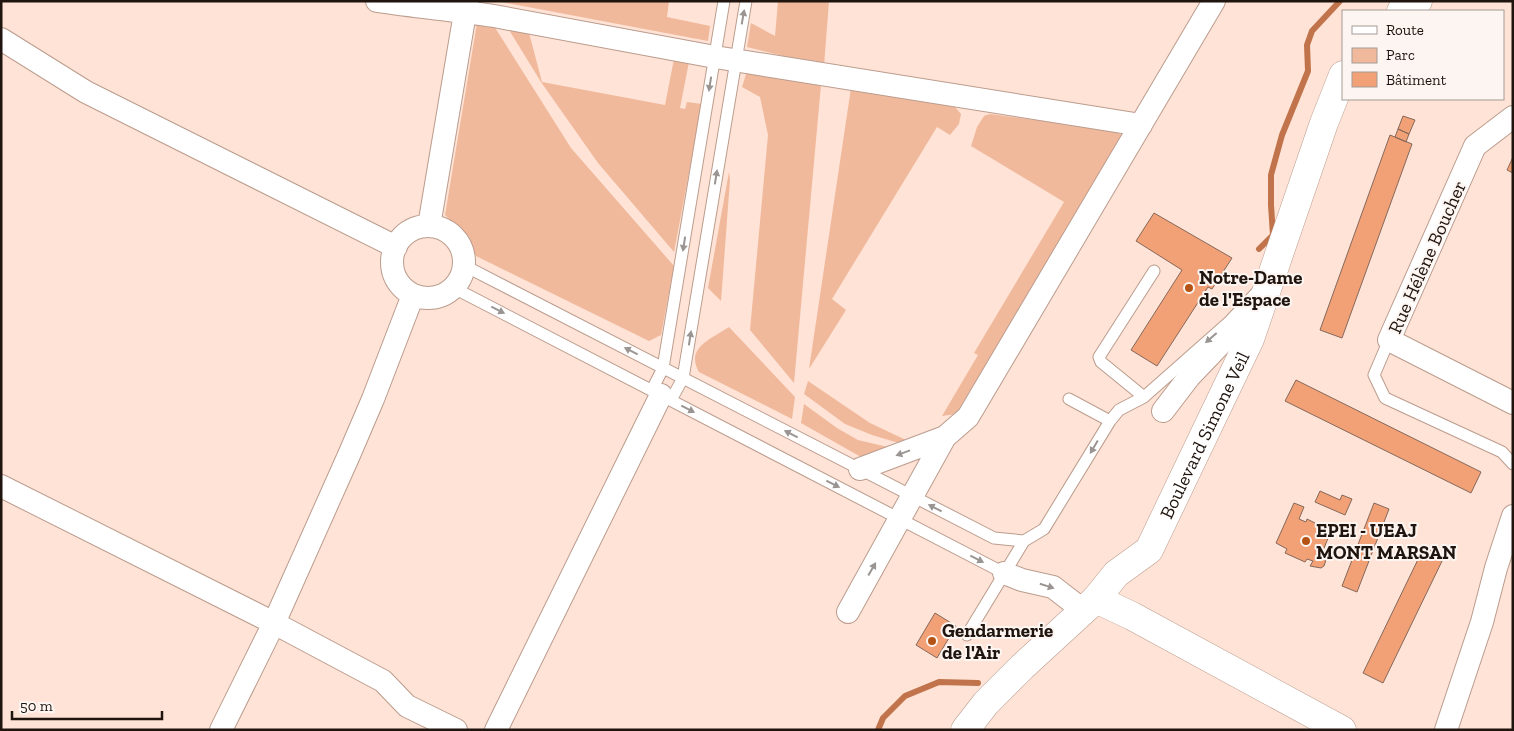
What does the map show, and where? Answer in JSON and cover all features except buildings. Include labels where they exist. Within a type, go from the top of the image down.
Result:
[{"type":"main road","points":[[1403,10],[1418,1]]},
{"type":"main road","name":"Boulevard Simone Veil","points":[[965,730],[986,703],[1090,605],[1116,574],[1149,550],[1250,338],[1324,123],[1342,78]]},
{"type":"main road","points":[[1090,605],[1139,620],[1342,730]]},
{"type":"street","points":[[377,1],[410,6],[466,6],[725,58],[1141,125]]},
{"type":"street","points":[[860,469],[945,437],[968,417],[1214,1]]},
{"type":"street","points":[[429,226],[466,6]]},
{"type":"street","points":[[1,39],[86,92],[396,247]]},
{"type":"street","name":"Rue Hélène Boucher","points":[[1513,117],[1475,146],[1389,340],[1513,403]]},
{"type":"street","points":[[429,226],[441,228],[452,234],[464,254],[465,266],[462,278],[445,295],[434,298],[422,298],[413,295],[401,286],[395,276],[392,264],[393,252],[398,241],[407,233],[418,227],[429,226]]},
{"type":"street","points":[[221,730],[274,623],[374,399],[413,295]]},
{"type":"street","points":[[1163,411],[1189,377],[1232,332],[1259,316]]},
{"type":"street","points":[[496,730],[661,395]]},
{"type":"street","points":[[848,612],[945,437]]},
{"type":"street","points":[[1,486],[274,623],[383,681],[407,706],[456,730]]},
{"type":"street","points":[[1446,730],[1482,622],[1496,568],[1513,516]]},
{"type":"street","points":[[1004,573],[1022,580],[1053,587],[1090,605]]},
{"type":"lane","points":[[661,395],[683,378],[725,58],[724,1]]},
{"type":"lane","points":[[661,395],[663,368],[725,58],[746,1]]},
{"type":"lane","points":[[465,266],[994,538],[1024,541]]},
{"type":"lane","points":[[1144,397],[1102,362],[1099,356],[1154,271]]},
{"type":"lane","points":[[967,635],[1024,541],[1044,529],[1110,420],[1119,410],[1144,397],[1230,321],[1270,278]]},
{"type":"lane","points":[[454,288],[1004,573]]},
{"type":"lane","points":[[1389,340],[1374,375],[1385,398],[1502,452],[1513,464]]},
{"type":"lane","points":[[1070,399],[1110,420]]},
{"type":"green space","points":[[496,1],[669,1],[667,17],[710,26],[708,41]]},
{"type":"green space","points":[[778,1],[829,1],[824,66],[747,47],[751,23],[775,36]]},
{"type":"green space","points":[[477,23],[494,26],[571,148],[674,266],[661,335],[649,341],[476,256],[461,231],[445,215]]},
{"type":"green space","points":[[506,25],[528,29],[542,82],[665,105],[674,59],[689,62],[680,108],[685,109],[687,102],[702,104],[674,252],[598,163],[541,82]]},
{"type":"green space","points":[[747,71],[821,85],[794,383],[750,330],[768,135],[760,97],[742,87]]},
{"type":"green space","points":[[851,88],[955,107],[961,114],[959,124],[950,135],[937,127],[832,299],[846,310],[809,369]]},
{"type":"green space","points":[[990,114],[1112,130],[1122,135],[956,414],[942,416],[978,355],[974,353],[1064,202],[971,146],[977,127],[984,116]]},
{"type":"green space","points":[[729,172],[730,180],[721,301],[708,288]]},
{"type":"green space","points":[[729,327],[795,397],[792,419],[699,372],[695,357],[698,350],[708,340]]},
{"type":"green space","points":[[808,381],[870,423],[906,440],[902,444],[845,424],[804,394]]},
{"type":"green space","points":[[804,404],[837,428],[858,440],[892,448],[861,457],[801,423]]},
{"type":"waterway","points":[[1259,249],[1273,235],[1271,175],[1282,135],[1308,71],[1307,45],[1312,31],[1340,1]]},
{"type":"waterway","points":[[878,730],[883,718],[905,696],[939,682],[978,683]]},
{"type":"place","name":"Notre-Dame de l'Espace","points":[[1189,288]]},
{"type":"place","name":"EPEI - UEAJ MONT MARSAN","points":[[1306,541]]},
{"type":"place","name":"Gendarmerie de l'Air","points":[[932,641]]}]
